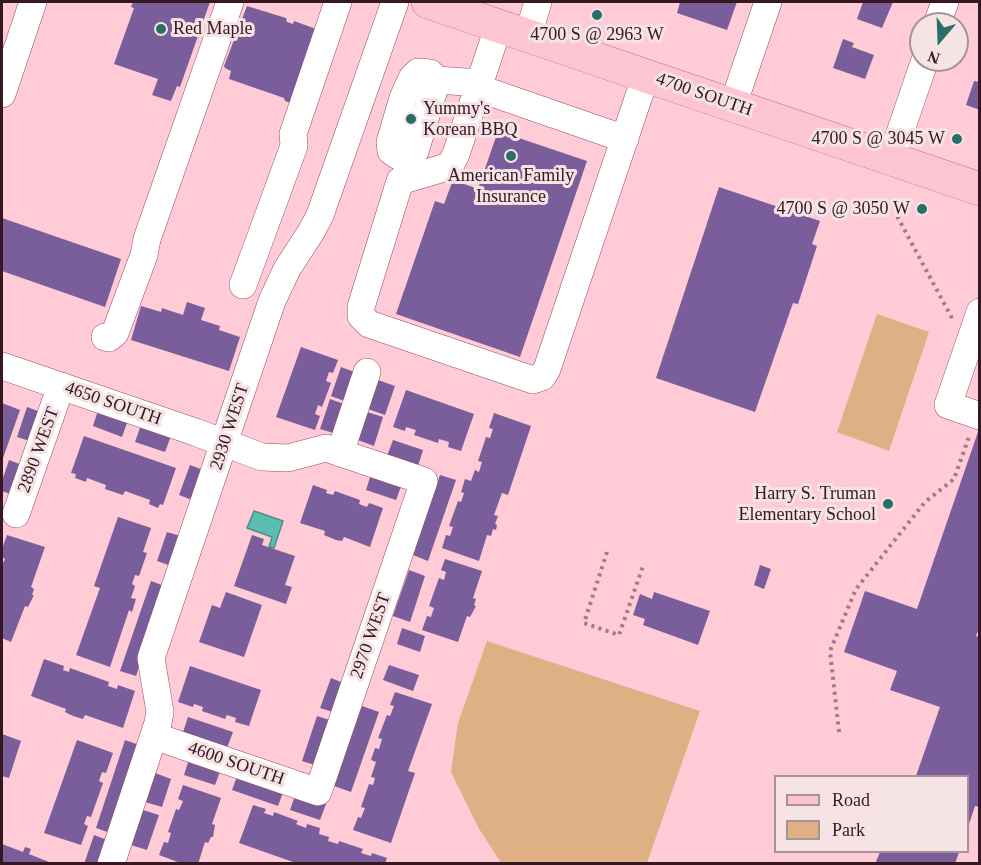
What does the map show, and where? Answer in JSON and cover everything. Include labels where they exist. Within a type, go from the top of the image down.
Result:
[{"type":"main road","name":"4700 SOUTH","points":[[428,2],[980,189]]},
{"type":"street","points":[[2,94],[33,2]]},
{"type":"street","points":[[105,337],[110,338],[115,333],[140,266],[147,239],[230,2]]},
{"type":"street","points":[[243,285],[294,146],[293,134],[338,2]]},
{"type":"street","name":"2930 WEST","points":[[111,864],[160,712],[151,658],[272,301],[287,269],[311,232],[327,197],[395,2]]},
{"type":"street","points":[[538,2],[513,30],[479,85],[450,166],[411,167],[391,151],[390,142],[403,98],[412,78],[418,72],[430,73],[437,80],[479,85],[625,139]]},
{"type":"street","points":[[733,105],[768,2]]},
{"type":"street","points":[[891,159],[921,72]]},
{"type":"street","points":[[411,167],[400,181],[361,316],[369,324],[533,380],[542,377],[547,369],[646,75]]},
{"type":"street","points":[[976,422],[948,405],[980,312]]},
{"type":"street","name":"4650 SOUTH","points":[[2,366],[270,459],[288,458],[326,448],[424,481]]},
{"type":"street","points":[[340,453],[367,372]]},
{"type":"street","name":"2890 WEST","points":[[16,514],[62,386]]},
{"type":"street","name":"2970 WEST","points":[[318,792],[424,481]]},
{"type":"street","name":"4600 SOUTH","points":[[154,736],[318,792]]},
{"type":"path","points":[[901,202],[897,216],[968,347]]},
{"type":"path","points":[[839,732],[830,651],[856,589],[925,502],[954,479],[976,422]]},
{"type":"path","points":[[607,552],[584,623],[619,635],[643,566]]},
{"type":"green space","points":[[877,314],[929,332],[889,451],[837,432]]},
{"type":"green space","points":[[487,641],[700,711],[647,863],[501,863],[478,827],[451,772],[458,723]]},
{"type":"shaded area","points":[[254,511],[283,521],[274,548],[269,547],[272,537],[247,528]]},
{"type":"building","points":[[133,2],[210,2],[180,87],[177,86],[171,101],[152,95],[158,79],[114,64],[134,8],[131,7]]},
{"type":"building","points":[[680,2],[737,2],[727,30],[677,13]]},
{"type":"building","points":[[863,2],[893,2],[882,28],[857,19]]},
{"type":"building","points":[[247,6],[286,18],[287,22],[293,24],[294,21],[316,29],[297,105],[285,101],[284,98],[229,79],[231,71],[224,66]]},
{"type":"building","points":[[843,39],[854,43],[852,47],[874,55],[865,79],[833,68]]},
{"type":"building","points":[[974,81],[980,82],[980,110],[966,105]]},
{"type":"building","points":[[498,131],[587,161],[520,357],[396,314],[435,201],[444,204],[453,180],[478,189]]},
{"type":"building","points":[[719,187],[820,221],[812,244],[817,246],[798,304],[793,303],[755,412],[656,378]]},
{"type":"building","points":[[2,218],[121,259],[105,307],[2,271]]},
{"type":"building","points":[[187,302],[205,308],[201,320],[220,326],[219,330],[240,337],[229,371],[131,340],[141,306],[161,312],[162,308],[183,315]]},
{"type":"building","points":[[301,347],[338,360],[333,373],[329,372],[326,381],[331,383],[322,407],[318,405],[315,414],[320,416],[315,430],[276,417]]},
{"type":"building","points":[[341,367],[357,373],[347,402],[331,396]]},
{"type":"building","points":[[378,380],[395,386],[385,415],[368,409]]},
{"type":"building","points":[[406,390],[474,414],[461,451],[448,447],[449,442],[439,439],[438,443],[414,435],[416,430],[406,427],[405,431],[393,427]]},
{"type":"building","points":[[330,399],[347,405],[337,434],[320,429]]},
{"type":"building","points":[[2,403],[20,410],[2,461]]},
{"type":"building","points":[[27,407],[43,413],[33,442],[17,437]]},
{"type":"building","points":[[98,410],[128,420],[122,437],[93,426]]},
{"type":"building","points":[[367,412],[383,417],[374,446],[358,440]]},
{"type":"building","points":[[494,413],[531,426],[508,495],[502,493],[494,515],[498,516],[495,524],[497,525],[496,530],[493,529],[491,536],[487,535],[479,561],[442,548],[446,535],[450,536],[453,527],[449,526],[458,501],[461,502],[465,479],[471,481],[475,470],[479,472],[482,462],[478,461],[486,437],[490,438],[493,429],[489,428]]},
{"type":"building","points":[[141,425],[171,436],[165,452],[135,442]]},
{"type":"building","points":[[979,429],[980,626],[976,636],[980,637],[980,807],[975,806],[969,824],[969,775],[916,775],[940,707],[890,690],[897,671],[844,652],[865,591],[917,609]]},
{"type":"building","points":[[84,436],[176,468],[163,505],[160,504],[158,508],[149,504],[150,500],[125,491],[123,495],[105,489],[106,485],[87,478],[86,482],[75,478],[76,474],[71,473]]},
{"type":"building","points":[[393,440],[423,450],[418,466],[387,456]]},
{"type":"building","points":[[9,460],[25,466],[15,496],[2,491],[2,481]]},
{"type":"building","points":[[190,465],[206,471],[195,501],[179,495]]},
{"type":"building","points":[[371,474],[402,484],[396,500],[366,490]]},
{"type":"building","points":[[440,475],[456,480],[428,561],[413,555]]},
{"type":"building","points":[[313,485],[327,490],[326,493],[333,495],[335,491],[360,500],[359,504],[367,507],[369,503],[383,508],[370,547],[344,537],[342,541],[336,540],[324,535],[325,531],[300,523]]},
{"type":"building","points":[[118,517],[151,528],[143,552],[147,553],[139,576],[135,575],[132,584],[135,586],[131,598],[136,599],[132,612],[129,610],[110,667],[76,655],[100,588],[94,586]]},
{"type":"building","points":[[167,532],[184,537],[174,567],[157,561]]},
{"type":"building","points":[[7,535],[45,547],[31,587],[34,589],[32,595],[34,595],[28,607],[25,606],[11,642],[2,638],[2,565],[5,559],[2,557],[2,549]]},
{"type":"building","points":[[252,535],[264,539],[262,545],[295,556],[285,585],[292,587],[286,604],[234,586]]},
{"type":"building","points":[[445,559],[482,571],[473,598],[476,599],[474,605],[476,606],[470,617],[467,616],[458,642],[422,630],[427,616],[431,617],[434,608],[429,606],[439,578],[444,580],[446,572],[441,570]]},
{"type":"building","points":[[760,565],[771,569],[764,589],[754,585]]},
{"type":"building","points":[[409,570],[425,576],[410,622],[393,616]]},
{"type":"building","points":[[151,581],[167,587],[136,676],[120,671]]},
{"type":"building","points":[[226,592],[262,605],[244,657],[199,642],[212,605],[220,608]]},
{"type":"building","points":[[654,592],[710,611],[698,645],[643,625],[645,619],[633,615],[640,594],[652,599]]},
{"type":"building","points":[[402,628],[425,636],[420,652],[397,644]]},
{"type":"building","points":[[44,659],[64,666],[63,670],[69,672],[70,668],[109,682],[108,686],[117,689],[118,685],[135,691],[123,728],[85,715],[83,719],[73,716],[65,712],[66,709],[31,696]]},
{"type":"building","points":[[389,665],[419,675],[413,691],[383,680]]},
{"type":"building","points":[[190,666],[261,690],[249,726],[235,722],[236,718],[227,715],[225,719],[202,711],[203,707],[194,704],[193,707],[178,702]]},
{"type":"building","points":[[331,678],[346,684],[336,713],[320,708]]},
{"type":"building","points":[[395,692],[432,704],[408,771],[415,773],[391,843],[353,830],[358,817],[361,818],[365,808],[361,807],[369,784],[373,785],[375,778],[371,777],[376,762],[371,760],[375,748],[379,749],[382,739],[378,738],[387,715],[390,716],[394,706],[390,705]]},
{"type":"building","points":[[362,706],[379,712],[351,792],[334,786]]},
{"type":"building","points":[[317,716],[333,721],[318,766],[302,761]]},
{"type":"building","points":[[188,717],[233,732],[227,748],[183,732]]},
{"type":"building","points":[[2,734],[21,741],[9,778],[2,776]]},
{"type":"building","points":[[77,740],[113,753],[106,773],[102,772],[99,781],[103,783],[91,817],[87,816],[84,824],[88,826],[81,845],[44,833]]},
{"type":"building","points":[[125,740],[142,746],[113,834],[96,828]]},
{"type":"building","points":[[189,759],[221,769],[215,785],[184,775]]},
{"type":"building","points":[[155,773],[171,779],[162,807],[145,802]]},
{"type":"building","points":[[238,774],[284,790],[278,806],[232,790]]},
{"type":"building","points":[[183,785],[221,798],[212,824],[215,825],[213,837],[208,843],[205,842],[198,864],[183,864],[159,855],[164,842],[168,843],[171,833],[168,832],[176,809],[179,810],[183,801],[178,799]]},
{"type":"building","points":[[296,793],[326,804],[320,820],[290,810]]},
{"type":"building","points":[[253,805],[266,809],[264,813],[273,816],[274,812],[298,821],[296,824],[306,828],[307,824],[320,828],[319,834],[329,837],[328,841],[338,844],[339,841],[363,849],[361,853],[371,856],[372,853],[387,858],[385,864],[292,864],[293,862],[239,843]]},
{"type":"building","points":[[143,810],[159,815],[147,850],[131,845]]},
{"type":"building","points":[[94,835],[110,841],[103,864],[84,864]]},
{"type":"building","points":[[2,844],[23,852],[25,847],[31,849],[29,854],[54,864],[2,864]]},
{"type":"building","points":[[880,853],[959,853],[955,864],[875,864]]},
{"type":"place","name":"4700 S @ 2963 W","points":[[597,15]]},
{"type":"place","name":"Red Maple","points":[[161,29]]},
{"type":"place","name":"Yummy's Korean BBQ","points":[[411,119]]},
{"type":"place","name":"4700 S @ 3045 W","points":[[957,139]]},
{"type":"place","name":"American Family Insurance","points":[[511,156]]},
{"type":"place","name":"4700 S @ 3050 W","points":[[922,209]]},
{"type":"place","name":"Harry S. Truman Elementary School","points":[[888,504]]}]
